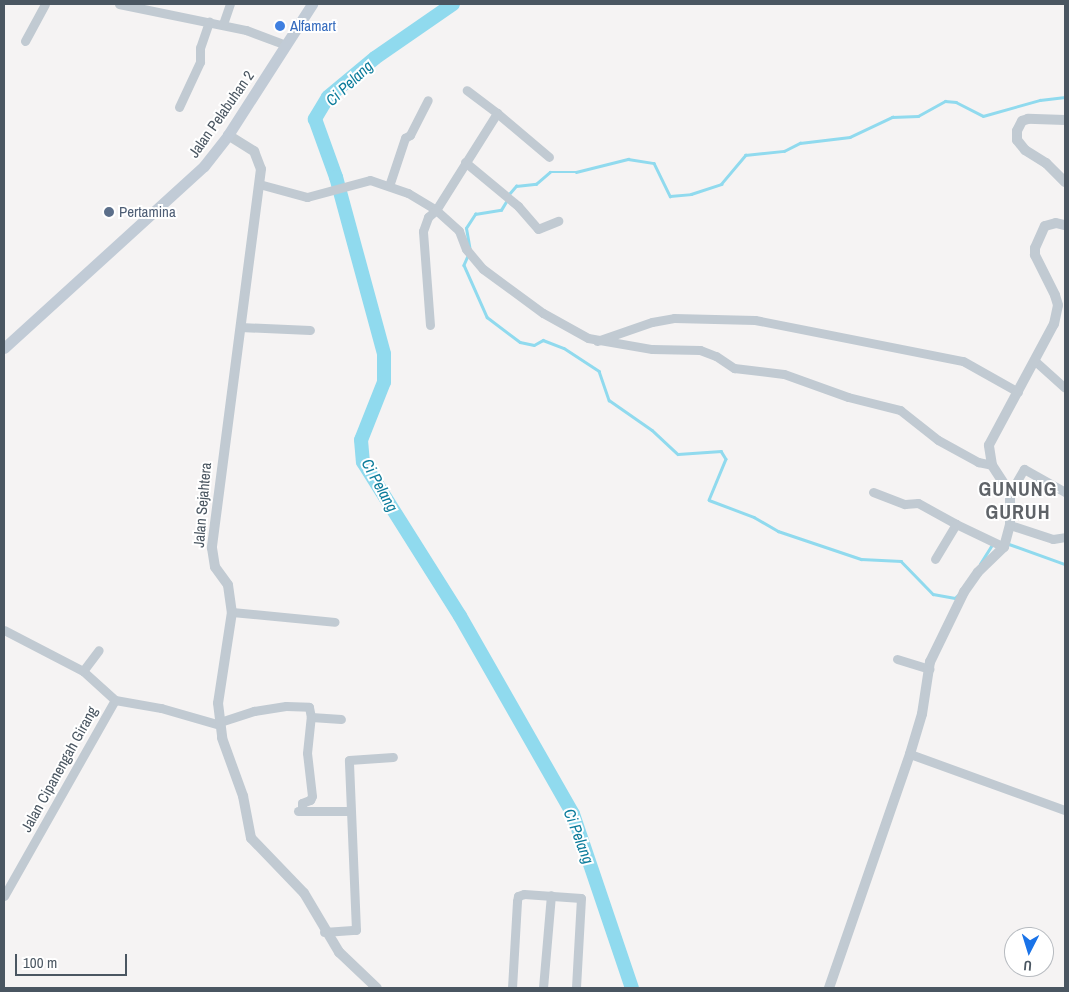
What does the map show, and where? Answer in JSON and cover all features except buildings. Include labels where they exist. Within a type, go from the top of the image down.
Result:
[{"type":"main road","name":"Jalan Pelabuhan 2","points":[[4,348],[195,174],[228,135],[312,4]]},
{"type":"street","points":[[25,42],[45,4]]},
{"type":"street","points":[[119,4],[138,6],[223,24],[267,36],[286,45]]},
{"type":"street","points":[[223,24],[230,4]]},
{"type":"street","points":[[179,107],[200,62],[200,48],[208,22]]},
{"type":"street","points":[[467,90],[497,112],[549,157]]},
{"type":"street","points":[[389,186],[405,138],[410,135],[428,100]]},
{"type":"street","points":[[430,325],[423,230],[428,217],[436,210],[497,112]]},
{"type":"street","points":[[1065,120],[1028,119],[1022,121],[1017,131],[1017,140],[1025,150],[1046,163],[1065,182]]},
{"type":"street","name":"Jalan Sejahtera","points":[[228,135],[258,156],[260,184],[249,244],[212,548],[215,567],[228,586],[232,612],[218,703],[220,723],[228,760],[243,796],[251,838],[304,893],[324,932],[339,952],[377,988]]},
{"type":"street","points":[[465,162],[518,206],[538,229],[558,221]]},
{"type":"street","points":[[260,184],[291,195],[321,195],[370,180],[389,186],[436,210],[456,227],[471,256],[490,275],[543,314],[597,341],[652,349],[700,350],[716,356],[734,368],[784,374],[848,397],[900,410],[938,440],[978,462],[992,465]]},
{"type":"street","points":[[1010,493],[988,457],[990,439],[1018,392],[1054,324],[1058,305],[1035,255],[1035,248],[1045,226],[1056,223],[1065,225]]},
{"type":"street","points":[[597,341],[652,322],[674,318],[755,320],[963,361],[1018,392]]},
{"type":"street","points":[[240,327],[310,330]]},
{"type":"street","points":[[1035,360],[1065,388]]},
{"type":"street","points":[[829,988],[910,754],[922,714],[929,669],[964,592],[978,572],[1004,547],[1010,525],[1010,493],[1024,468],[1065,492]]},
{"type":"street","points":[[873,492],[905,504],[918,504],[1004,547]]},
{"type":"street","points":[[935,559],[956,524]]},
{"type":"street","points":[[1010,525],[1053,539],[1065,538]]},
{"type":"street","points":[[232,612],[335,622]]},
{"type":"street","points":[[4,630],[83,671],[115,700]]},
{"type":"street","points":[[83,671],[99,650]]},
{"type":"street","points":[[897,659],[929,669]]},
{"type":"street","name":"Jalan Cipanengah Girang","points":[[4,896],[115,700],[161,708],[220,723]]},
{"type":"street","points":[[220,723],[254,711],[286,706],[309,708],[312,717],[307,753],[312,796],[310,800],[302,803],[300,811],[350,811]]},
{"type":"street","points":[[312,717],[341,719]]},
{"type":"street","points":[[910,754],[1065,810]]},
{"type":"street","points":[[324,932],[356,930],[349,760],[393,756]]},
{"type":"street","points":[[512,988],[518,896],[551,895],[581,898],[576,988]]},
{"type":"street","points":[[543,988],[551,895]]},
{"type":"waterway","name":"Ci Pelang","points":[[453,4],[375,58],[328,97],[315,119],[336,177],[384,354],[384,382],[361,440],[363,462],[460,616],[573,814],[632,988]]},
{"type":"waterway","points":[[509,194],[516,186],[536,184],[550,172],[576,172],[628,159],[654,163],[670,196],[691,194],[721,184],[745,155],[784,151],[800,143],[850,137],[892,117],[918,116],[945,101],[956,102],[983,116],[1040,100],[1065,97]]},
{"type":"waterway","points":[[470,251],[466,228],[475,214],[501,210],[507,200]]},
{"type":"waterway","points":[[468,256],[464,265],[487,317],[520,342],[534,345],[543,340],[564,348],[599,371],[609,400],[652,430],[678,454],[721,451],[726,459],[709,500],[754,517],[778,531],[861,559],[901,561],[933,594],[955,598],[958,595]]},
{"type":"waterway","points":[[980,564],[993,543]]},
{"type":"waterway","points":[[1009,544],[1065,564]]},
{"type":"place","name":"Alfamart","points":[[280,26]]},
{"type":"place","name":"Pertamina","points":[[109,212]]},
{"type":"district","name":"GUNUNG GURUH","points":[[1018,500]]}]
